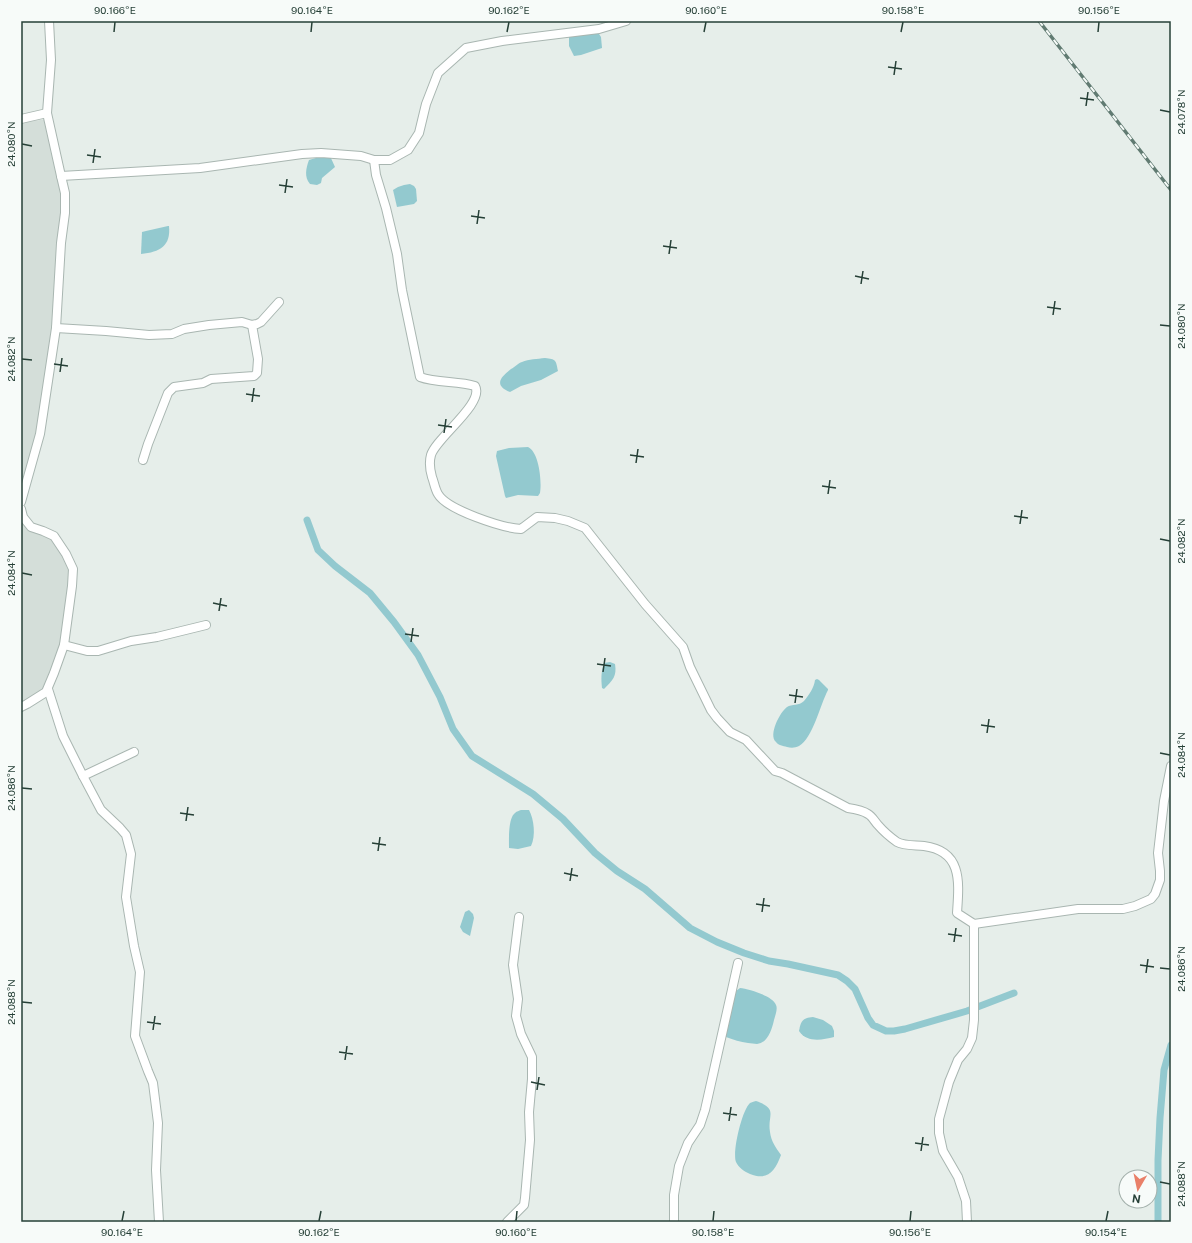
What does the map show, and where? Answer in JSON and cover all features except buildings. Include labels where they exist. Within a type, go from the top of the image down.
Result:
[{"type":"street","points":[[21,502],[40,434],[56,328],[61,243],[65,213],[65,193],[47,113],[51,60],[49,21]]},
{"type":"street","points":[[61,176],[200,168],[302,154],[321,153],[361,156],[374,160],[390,160],[408,150],[419,134],[426,104],[438,73],[466,48],[502,41],[599,29],[626,21]]},
{"type":"street","points":[[21,119],[47,113]]},
{"type":"street","points":[[374,160],[376,174],[397,254],[402,290],[420,377],[429,380],[469,384],[477,388],[477,396],[471,406],[437,444],[431,456],[430,470],[438,494],[447,504],[458,510],[510,528],[521,529],[537,517],[554,518],[585,528],[645,604],[683,647],[690,667],[712,710],[730,732],[746,740],[775,771],[782,773],[848,808],[858,809],[870,814],[888,835],[899,843],[932,847],[943,851],[953,860],[958,880],[959,890],[957,913],[974,924],[1078,909],[1123,908],[1135,906],[1151,898],[1155,894],[1160,880],[1158,853],[1164,801],[1171,766]]},
{"type":"street","points":[[56,328],[149,335],[172,334],[209,325],[242,322],[252,325],[261,322],[279,302]]},
{"type":"street","points":[[144,460],[148,444],[168,392],[171,388],[203,383],[211,379],[254,376],[258,373],[258,359],[252,325]]},
{"type":"street","points":[[21,509],[24,517],[31,527],[54,536],[66,554],[73,569],[64,645],[48,689],[46,692],[21,707]]},
{"type":"street","points":[[64,645],[87,651],[98,651],[131,641],[157,637],[206,625]]},
{"type":"street","points":[[48,689],[63,736],[83,776],[101,810],[126,835],[131,854],[126,897],[140,972],[135,1036],[153,1083],[158,1122],[156,1170],[160,1222]]},
{"type":"street","points":[[83,776],[134,752]]},
{"type":"street","points":[[507,1222],[524,1205],[526,1198],[530,1140],[529,1112],[532,1057],[525,1043],[516,1016],[518,998],[513,965],[519,917]]},
{"type":"street","points":[[967,1222],[966,1201],[958,1177],[943,1152],[939,1133],[939,1119],[949,1082],[958,1060],[972,1038],[974,1020],[974,924]]},
{"type":"street","points":[[674,1222],[674,1195],[679,1166],[688,1143],[700,1126],[705,1110],[738,963]]},
{"type":"shaded area","points":[[47,119],[61,190],[60,247],[55,314],[38,433],[21,492],[21,123]]},
{"type":"shaded area","points":[[21,512],[23,517],[53,536],[72,569],[64,642],[46,691],[21,706]]},
{"type":"water","points":[[597,31],[601,37],[602,48],[574,56],[569,46],[569,35]]},
{"type":"water","points":[[330,156],[335,167],[322,178],[321,183],[317,185],[310,184],[306,172],[309,160]]},
{"type":"water","points":[[410,184],[414,186],[416,189],[417,201],[414,204],[397,207],[393,190]]},
{"type":"water","points":[[169,226],[168,239],[163,247],[154,252],[141,254],[142,232]]},
{"type":"water","points":[[545,358],[555,361],[558,371],[541,380],[521,386],[510,392],[500,384],[500,381],[507,372],[519,363],[527,360]]},
{"type":"water","points":[[528,447],[535,455],[539,467],[541,481],[540,493],[538,496],[518,495],[506,498],[496,456],[497,451],[509,448]]},
{"type":"water","points":[[610,662],[615,664],[615,675],[604,689],[602,688],[602,669],[604,663]]},
{"type":"water","points":[[817,679],[828,690],[816,721],[808,736],[799,746],[793,748],[778,744],[774,739],[773,734],[781,714],[787,707],[800,704],[804,701],[814,686],[815,680]]},
{"type":"water","points":[[529,810],[531,814],[534,828],[533,842],[531,846],[518,849],[509,848],[509,829],[511,819],[517,811]]},
{"type":"water","points":[[469,910],[473,914],[474,918],[470,936],[463,932],[460,927],[465,912]]},
{"type":"water","points":[[740,988],[755,991],[766,996],[776,1005],[777,1008],[771,1031],[767,1038],[761,1043],[745,1043],[726,1037],[725,1034],[734,995]]},
{"type":"water","points":[[813,1017],[823,1020],[832,1026],[834,1037],[815,1040],[802,1035],[799,1031],[801,1022],[806,1018]]},
{"type":"water","points":[[756,1101],[763,1104],[770,1110],[769,1126],[771,1135],[774,1144],[781,1155],[773,1170],[762,1176],[756,1176],[744,1171],[737,1164],[735,1157],[735,1150],[744,1114],[750,1103]]},
{"type":"waterway","points":[[307,520],[318,550],[335,566],[370,593],[394,622],[418,655],[440,697],[453,729],[472,756],[533,794],[563,819],[595,853],[617,871],[645,889],[690,928],[717,942],[769,961],[838,975],[855,989],[868,1018],[873,1025],[886,1031],[905,1029],[967,1011],[1014,993]]},
{"type":"waterway","points":[[1158,1222],[1160,1118],[1164,1070],[1171,1045]]},
{"type":"railway","points":[[1039,21],[1171,190]]}]
